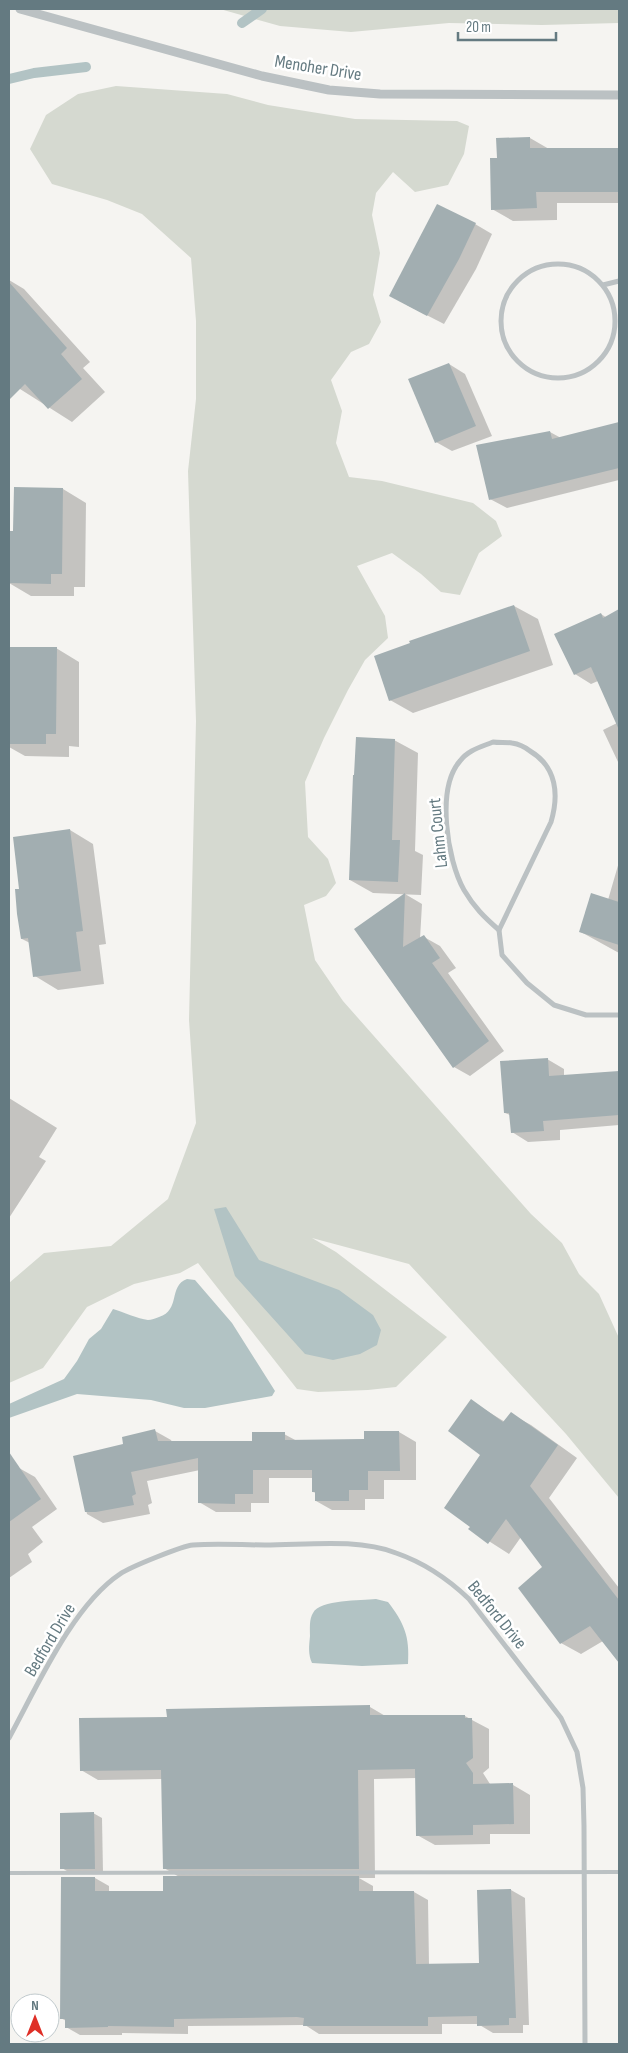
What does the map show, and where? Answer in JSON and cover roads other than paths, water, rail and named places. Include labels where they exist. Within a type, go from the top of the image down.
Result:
[{"type":"street","name":"Menoher Drive","points":[[20,9],[262,76],[330,90],[380,94],[619,96]]},
{"type":"street","points":[[564,264],[586,270],[603,285],[613,305],[615,327],[609,348],[594,366],[575,376],[552,378],[531,372],[514,357],[503,337],[501,315],[507,294],[522,276],[542,266],[564,264]]},
{"type":"street","points":[[603,285],[619,281]]},
{"type":"street","name":"Lahm Court","points":[[493,742],[513,743],[523,746],[537,755],[546,764],[554,778],[556,791],[556,806],[551,822],[499,930],[478,912],[457,875],[450,851],[447,824],[447,789],[452,774],[460,761],[472,750],[493,742]]},
{"type":"street","points":[[499,930],[502,955],[527,983],[554,1005],[586,1015],[619,1015]]},
{"type":"street","name":"Bedford Drive","points":[[9,1738],[72,1625],[92,1600],[120,1574],[192,1545],[358,1544],[395,1552],[430,1568],[452,1582],[469,1599],[561,1718],[577,1752],[583,1788],[585,2044]]},
{"type":"lane","points":[[9,1873],[619,1872]]},
{"type":"waterway","points":[[242,23],[262,9]]},
{"type":"waterway","points":[[9,79],[34,73],[86,67]]}]
